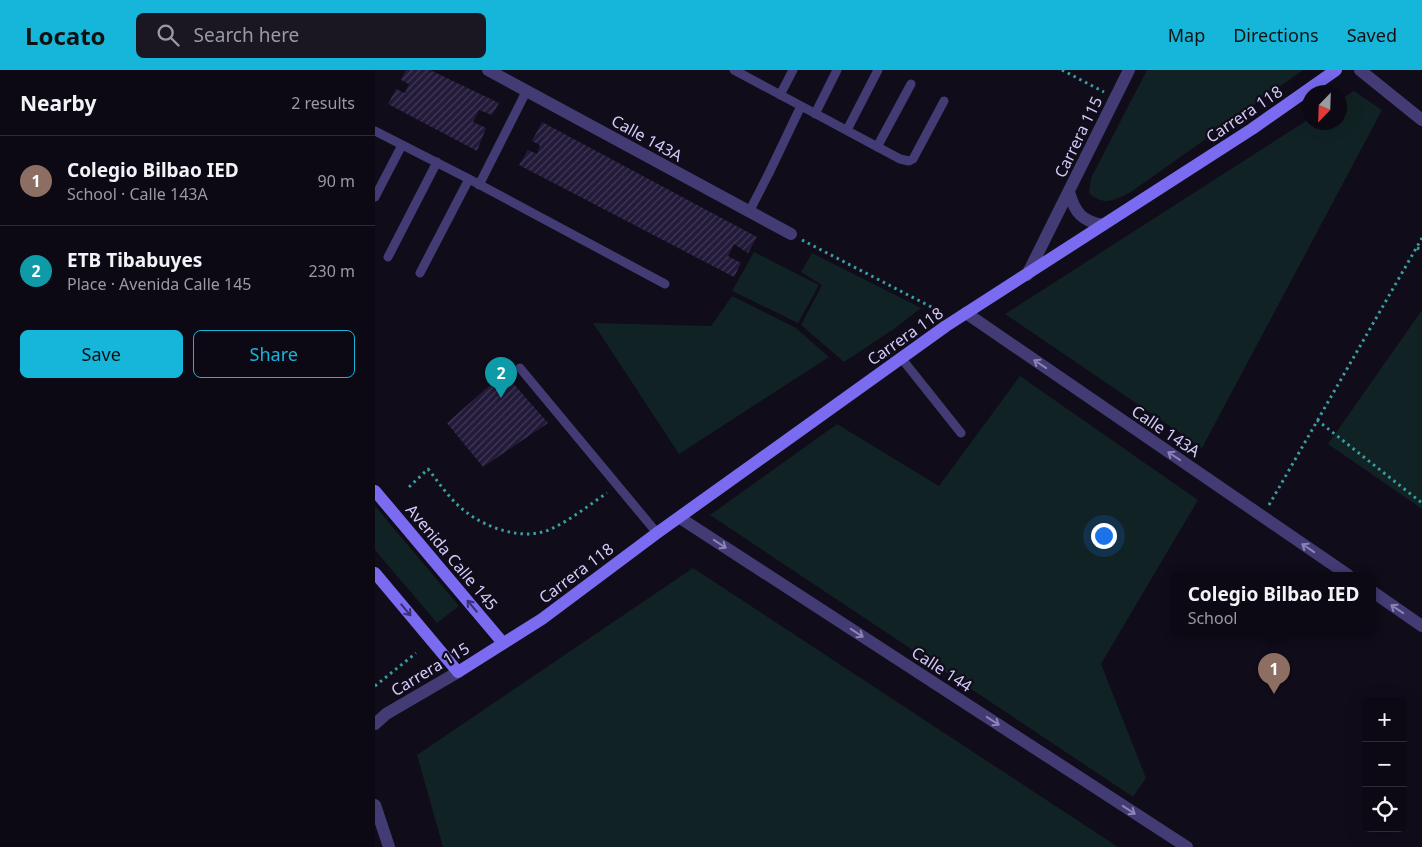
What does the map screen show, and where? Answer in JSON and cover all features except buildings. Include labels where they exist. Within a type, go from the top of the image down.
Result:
[{"type":"main road","name":"Carrera 118","points":[[503,643],[542,619],[657,533],[961,317],[1252,129],[1337,70]]},
{"type":"main road","name":"Avenida Calle 145","points":[[375,491],[503,643]]},
{"type":"main road","points":[[375,573],[457,672]]},
{"type":"main road","name":"Carrera 115","points":[[457,672],[503,643]]},
{"type":"street","name":"Calle 143A","points":[[488,70],[791,234]]},
{"type":"street","name":"Carrera 115","points":[[1027,274],[1129,70]]},
{"type":"street","points":[[1360,70],[1422,120]]},
{"type":"street","name":"Carrera 115","points":[[1069,192],[1073,205],[1080,216],[1091,223],[1103,225]]},
{"type":"street","name":"Calle 143A","points":[[961,317],[1344,572]]},
{"type":"street","name":"Calle 144","points":[[680,518],[1187,847]]},
{"type":"street","points":[[1376,594],[1422,626]]},
{"type":"street","name":"Carrera 115","points":[[375,724],[386,714],[457,672]]},
{"type":"street","points":[[375,805],[389,847]]},
{"type":"lane","points":[[734,70],[751,74],[780,95],[900,159],[909,161],[913,159],[944,101]]},
{"type":"lane","points":[[780,95],[793,70]]},
{"type":"lane","points":[[815,114],[837,70]]},
{"type":"lane","points":[[847,130],[877,70]]},
{"type":"lane","points":[[877,146],[911,84]]},
{"type":"lane","points":[[479,185],[527,90]]},
{"type":"lane","points":[[749,212],[801,106]]},
{"type":"lane","points":[[375,131],[437,162],[665,284]]},
{"type":"lane","points":[[375,197],[402,145]]},
{"type":"lane","points":[[387,257],[437,162]]},
{"type":"lane","points":[[420,273],[469,179]]},
{"type":"lane","points":[[902,359],[961,433]]},
{"type":"lane","points":[[520,368],[657,533]]},
{"type":"path","points":[[1062,70],[1115,98]]},
{"type":"path","points":[[791,234],[961,317]]},
{"type":"path","points":[[1262,516],[1422,238]]},
{"type":"path","points":[[1417,248],[1422,250]]},
{"type":"path","points":[[1317,420],[1422,503]]},
{"type":"path","points":[[409,486],[428,469],[449,495],[467,513],[489,525],[513,534],[534,534],[552,529],[618,486]]},
{"type":"path","points":[[375,686],[416,653]]},
{"type":"shaded area","points":[[1147,70],[1303,70],[1131,192],[1110,201],[1100,200],[1089,193],[1091,178]]},
{"type":"shaded area","points":[[1354,91],[1382,110],[1202,448],[1005,314],[1302,123],[1302,130],[1347,130],[1347,96]]},
{"type":"shaded area","points":[[754,252],[819,285],[798,323],[732,291]]},
{"type":"shaded area","points":[[812,253],[921,308],[894,329],[844,362],[801,325],[822,285],[801,272]]},
{"type":"shaded area","points":[[732,296],[796,328],[829,357],[679,454],[593,323],[711,326]]},
{"type":"shaded area","points":[[1422,310],[1422,509],[1328,444]]},
{"type":"shaded area","points":[[1020,376],[1198,500],[1101,664],[1146,778],[1133,797],[710,515],[837,424],[939,486]]},
{"type":"shaded area","points":[[375,506],[459,606],[437,623],[375,550]]},
{"type":"shaded area","points":[[693,568],[1118,847],[443,847],[417,755]]},
{"type":"place","name":"ETB Tibabuyes","points":[[501,398]]},
{"type":"place","name":"Colegio Bilbao IED","points":[[1274,694]]}]
